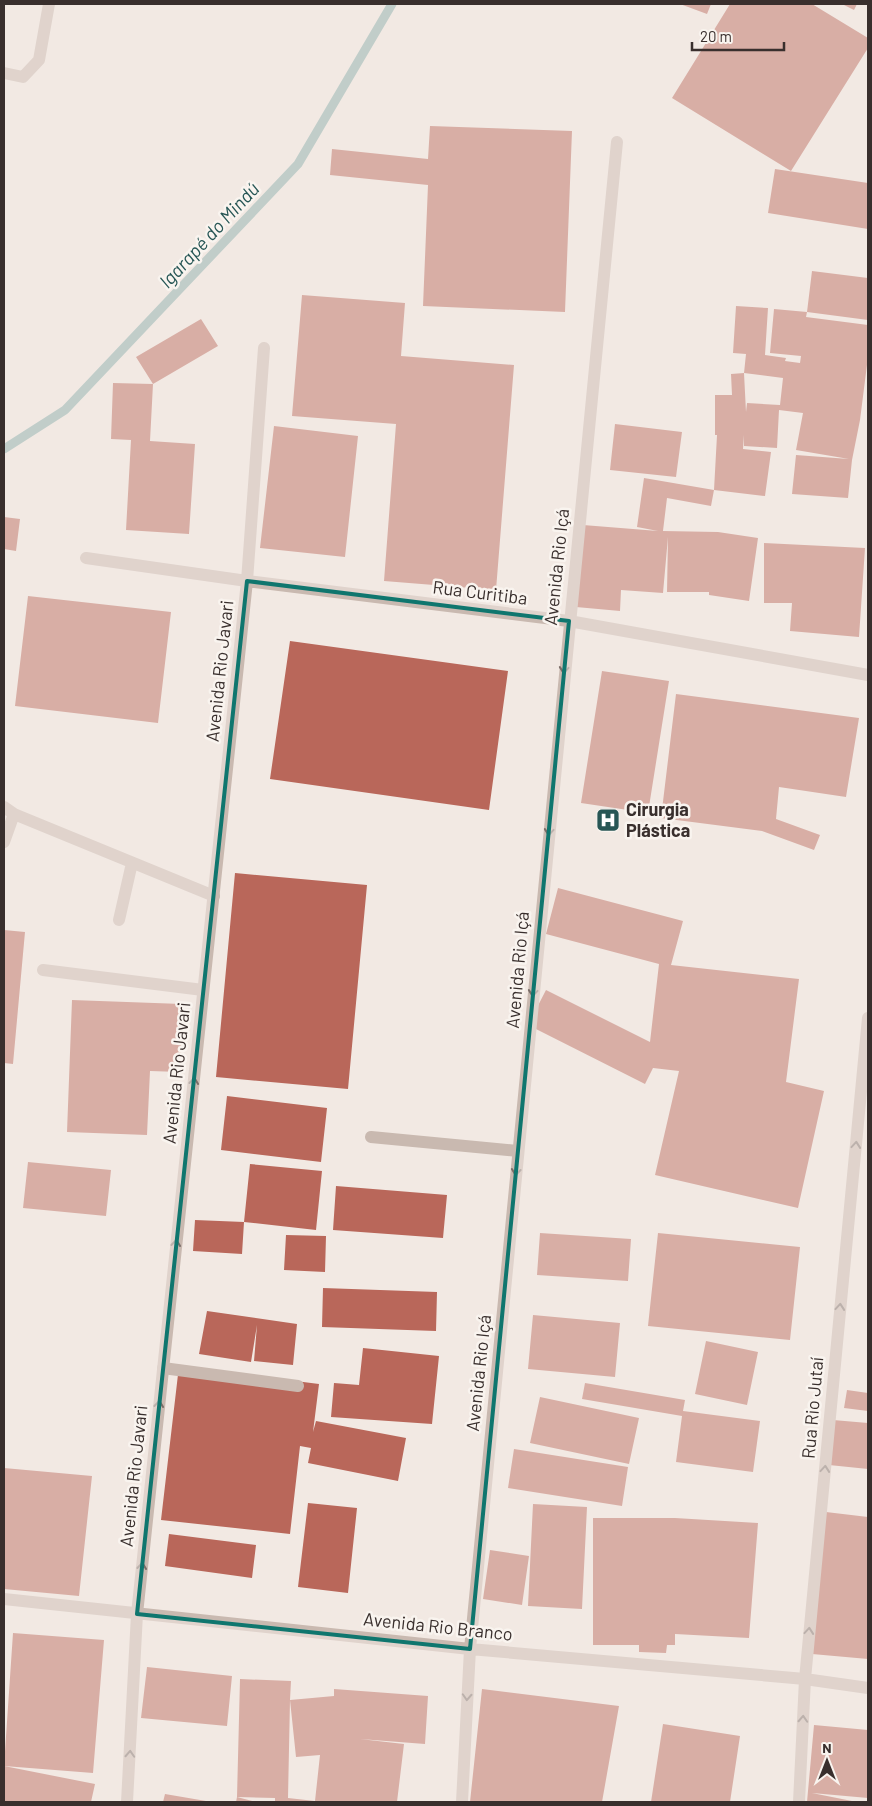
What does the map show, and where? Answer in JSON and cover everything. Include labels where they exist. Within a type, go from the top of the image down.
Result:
[{"type":"street","points":[[4,73],[23,77],[39,60],[49,4]]},
{"type":"street","name":"Avenida Rio Içá","points":[[462,1802],[470,1648],[569,621],[618,142]]},
{"type":"street","name":"Avenida Rio Javari","points":[[127,1802],[137,1614],[247,581],[264,348]]},
{"type":"street","name":"Rua Curitiba","points":[[86,558],[247,581],[569,621],[868,675]]},
{"type":"street","points":[[4,842],[9,810],[214,896]]},
{"type":"street","points":[[119,920],[132,863]]},
{"type":"street","points":[[43,970],[204,990]]},
{"type":"street","name":"Rua Rio Jutaí","points":[[799,1802],[805,1679],[868,1018]]},
{"type":"street","points":[[371,1137],[518,1152]]},
{"type":"street","points":[[163,1368],[298,1386]]},
{"type":"street","name":"Avenida Rio Branco","points":[[4,1599],[470,1648],[805,1679],[868,1688]]},
{"type":"highlighted area","points":[[247,581],[569,621],[470,1649],[137,1614]]},
{"type":"building","points":[[680,4],[711,4],[707,14]]},
{"type":"building","points":[[730,4],[812,4],[868,38],[868,48],[791,171],[672,98]]},
{"type":"building","points":[[842,4],[857,4],[854,10]]},
{"type":"building","points":[[430,126],[572,131],[565,312],[423,306],[428,185],[330,175],[332,149],[428,159]]},
{"type":"building","points":[[775,169],[868,183],[868,229],[768,213]]},
{"type":"building","points":[[812,271],[868,278],[868,320],[807,312]]},
{"type":"building","points":[[302,295],[405,303],[401,356],[514,365],[496,590],[384,581],[396,424],[292,416]]},
{"type":"building","points":[[736,306],[768,308],[765,355],[786,358],[785,361],[800,363],[801,356],[770,353],[774,309],[807,312],[806,317],[868,325],[868,357],[848,498],[792,494],[796,455],[849,459],[796,450],[803,413],[779,410],[777,448],[744,446],[744,435],[743,449],[771,452],[765,496],[714,490],[717,435],[715,435],[715,395],[732,395],[731,374],[744,373],[746,354],[733,353]],"holes":[[[744,373],[783,378],[780,405],[747,403],[746,412]]]},
{"type":"building","points":[[201,319],[218,346],[153,384],[136,357]]},
{"type":"building","points":[[113,383],[153,384],[150,441],[195,444],[189,534],[126,530],[131,440],[111,439]]},
{"type":"building","points":[[615,424],[682,432],[676,477],[610,470]]},
{"type":"building","points":[[274,426],[358,436],[345,557],[260,548]]},
{"type":"building","points":[[644,478],[714,490],[711,506],[667,498],[663,531],[718,532],[758,538],[749,601],[709,595],[709,592],[667,592],[668,537],[663,593],[621,590],[620,611],[576,607],[583,525],[658,531],[637,527]]},
{"type":"building","points":[[4,517],[20,519],[16,551],[4,549]]},
{"type":"building","points":[[764,543],[865,548],[859,637],[790,631],[792,603],[764,603]]},
{"type":"building","points":[[28,596],[171,612],[158,723],[15,706]]},
{"type":"building","points":[[290,641],[508,671],[489,810],[270,779]]},
{"type":"building","points":[[602,671],[669,681],[648,813],[581,803]]},
{"type":"building","points":[[676,694],[859,718],[846,797],[779,787],[776,819],[820,835],[814,850],[762,831],[661,818]]},
{"type":"building","points":[[235,873],[367,885],[348,1089],[216,1077]]},
{"type":"building","points":[[558,888],[683,921],[671,965],[799,979],[786,1082],[824,1091],[798,1208],[655,1175],[679,1071],[653,1068],[645,1084],[528,1025],[546,990],[650,1042],[659,964],[546,934]]},
{"type":"building","points":[[4,930],[25,932],[13,1064],[4,1063]]},
{"type":"building","points":[[72,1000],[182,1004],[180,1072],[150,1071],[147,1135],[67,1132]]},
{"type":"building","points":[[227,1096],[327,1108],[321,1162],[221,1150]]},
{"type":"building","points":[[28,1162],[111,1170],[106,1216],[23,1208]]},
{"type":"building","points":[[250,1164],[322,1171],[316,1230],[244,1222]]},
{"type":"building","points":[[336,1186],[447,1195],[443,1238],[333,1230]]},
{"type":"building","points":[[195,1220],[244,1222],[242,1254],[193,1251]]},
{"type":"building","points":[[540,1233],[631,1239],[628,1281],[537,1275]]},
{"type":"building","points":[[658,1233],[800,1247],[790,1340],[648,1326]]},
{"type":"building","points":[[286,1235],[326,1236],[325,1272],[284,1270]]},
{"type":"building","points":[[323,1288],[437,1292],[436,1331],[322,1327]]},
{"type":"building","points":[[207,1311],[297,1324],[293,1365],[254,1361],[257,1325],[251,1362],[199,1354]]},
{"type":"building","points":[[533,1315],[620,1323],[615,1377],[528,1369]]},
{"type":"building","points":[[706,1341],[758,1352],[747,1405],[695,1394]]},
{"type":"building","points":[[363,1348],[439,1356],[432,1424],[331,1417],[334,1383],[359,1385]]},
{"type":"building","points":[[179,1366],[319,1384],[313,1432],[316,1421],[406,1438],[398,1481],[308,1463],[311,1448],[300,1446],[290,1534],[161,1520]]},
{"type":"building","points":[[585,1383],[685,1400],[683,1411],[760,1421],[753,1472],[676,1462],[682,1416],[582,1399]]},
{"type":"building","points":[[847,1390],[868,1393],[868,1411],[844,1408]]},
{"type":"building","points":[[540,1397],[639,1418],[629,1464],[530,1443]]},
{"type":"building","points":[[833,1420],[868,1423],[868,1469],[829,1465]]},
{"type":"building","points":[[514,1449],[628,1467],[622,1506],[508,1488]]},
{"type":"building","points":[[4,1468],[92,1476],[79,1596],[4,1589]]},
{"type":"building","points":[[308,1503],[357,1508],[348,1593],[298,1587]]},
{"type":"building","points":[[533,1504],[587,1507],[582,1609],[528,1606]]},
{"type":"building","points":[[826,1512],[868,1517],[868,1659],[812,1654]]},
{"type":"building","points":[[593,1518],[675,1518],[758,1523],[749,1638],[675,1634],[675,1645],[667,1645],[666,1653],[639,1652],[639,1645],[593,1645]]},
{"type":"building","points":[[169,1534],[256,1545],[252,1578],[165,1566]]},
{"type":"building","points":[[490,1550],[529,1556],[522,1605],[483,1599]]},
{"type":"building","points":[[13,1633],[104,1640],[93,1773],[4,1766]]},
{"type":"building","points":[[147,1667],[232,1676],[227,1726],[141,1718]]},
{"type":"building","points":[[240,1679],[291,1681],[290,1700],[334,1696],[334,1689],[428,1696],[425,1744],[360,1739],[404,1744],[397,1802],[275,1802],[275,1798],[237,1797]],"holes":[[[290,1700],[296,1757],[320,1755],[315,1801],[288,1798]]]},
{"type":"building","points":[[482,1689],[619,1706],[602,1802],[470,1802]]},
{"type":"building","points":[[663,1724],[740,1736],[730,1802],[651,1802]]},
{"type":"building","points":[[814,1725],[868,1730],[868,1798],[812,1793],[857,1802],[807,1802]]},
{"type":"building","points":[[4,1766],[95,1784],[91,1802],[4,1802]]},
{"type":"building","points":[[165,1794],[206,1801],[206,1802],[163,1802]]},
{"type":"building","points":[[237,1797],[256,1802],[236,1802]]},
{"type":"waterway","name":"Igarapé do Mindú","points":[[4,449],[65,410],[298,164],[392,4]]},
{"type":"place","name":"Cirurgia Plástica","points":[[608,820]]}]
